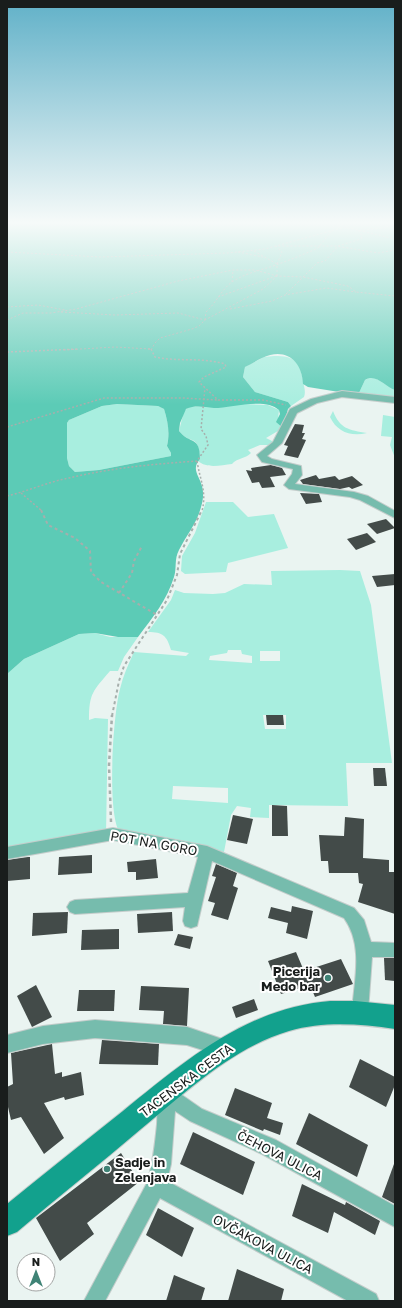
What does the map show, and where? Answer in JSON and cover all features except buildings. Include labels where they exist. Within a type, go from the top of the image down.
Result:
[{"type":"main road","name":"TACENSKA CESTA","points":[[7,1222],[166,1093],[225,1048],[256,1031],[289,1019],[330,1012],[360,1012],[395,1017]]},
{"type":"street","points":[[395,400],[342,394],[314,401],[292,411],[277,443],[262,455],[265,460],[272,463],[293,465],[298,468],[297,475],[289,485],[300,488],[351,494],[364,498],[395,515]]},
{"type":"street","name":"POT NA GORO","points":[[7,853],[112,834],[207,852],[349,913],[358,925],[364,949],[360,1012]]},
{"type":"street","name":"POT NA GORO","points":[[191,921],[194,900],[207,852]]},
{"type":"street","points":[[75,907],[194,900]]},
{"type":"street","points":[[364,949],[395,950]]},
{"type":"street","points":[[7,1044],[43,1035],[94,1029],[187,1036],[225,1048]]},
{"type":"street","points":[[94,1301],[156,1186],[162,1164],[166,1122],[166,1093]]},
{"type":"street","name":"ČEHOVA ULICA","points":[[166,1093],[196,1115],[269,1147],[395,1217]]},
{"type":"street","name":"OVČAKOVA ULICA","points":[[156,1186],[369,1301]]},
{"type":"path","points":[[7,320],[23,313],[66,311],[170,283]]},
{"type":"path","points":[[205,320],[206,312],[213,306],[217,297],[231,283]]},
{"type":"path","points":[[217,297],[257,283]]},
{"type":"path","points":[[151,349],[157,341],[167,334],[198,327],[205,320],[264,289],[270,283]]},
{"type":"path","points":[[285,295],[297,283]]},
{"type":"path","points":[[333,283],[348,286],[356,292]]},
{"type":"path","points":[[226,310],[272,301],[285,295],[326,288],[395,296]]},
{"type":"path","points":[[7,307],[38,305],[66,311]]},
{"type":"path","points":[[58,312],[85,315],[133,315],[163,311],[183,313],[205,320]]},
{"type":"path","points":[[7,352],[134,347],[151,349]]},
{"type":"path","points":[[151,349],[155,357],[168,360],[202,359],[225,364],[226,367],[204,377],[199,382],[218,400]]},
{"type":"path","points":[[112,834],[109,794],[112,713],[117,689],[123,667],[133,649],[167,601],[178,572],[180,554],[195,527],[204,505],[205,489],[198,474],[197,461],[208,445],[206,436],[201,429],[205,388]]},
{"type":"path","points":[[7,427],[104,398],[263,400],[283,404],[292,411]]},
{"type":"path","points":[[7,496],[21,493],[49,482],[111,468],[197,461]]},
{"type":"path","points":[[21,493],[42,511],[48,525],[75,538],[90,551],[90,572],[101,582],[157,615]]},
{"type":"path","points":[[119,593],[132,572],[134,561],[142,546]]},
{"type":"green space","points":[[7,283],[395,283],[395,390],[373,378],[365,380],[358,395],[308,387],[303,384],[302,376],[296,362],[285,355],[278,354],[262,358],[245,367],[243,377],[255,392],[288,402],[291,406],[288,409],[283,428],[276,422],[280,414],[279,410],[273,406],[265,404],[248,404],[221,408],[196,407],[186,409],[180,423],[179,431],[187,438],[194,441],[200,451],[200,459],[196,466],[196,472],[203,489],[203,500],[197,518],[177,553],[174,577],[168,593],[159,608],[138,637],[118,637],[95,633],[79,634],[24,659],[7,674]],"holes":[[[117,404],[158,406],[164,409],[168,432],[167,446],[171,456],[99,470],[75,472],[69,466],[67,458],[67,423],[69,420],[102,406]]]},
{"type":"green space","points":[[274,356],[292,359],[298,364],[302,374],[305,395],[291,406],[288,402],[255,392],[243,377],[245,367],[264,357]]},
{"type":"green space","points":[[371,377],[395,390],[395,399],[358,395],[365,380]]},
{"type":"green space","points":[[117,404],[158,406],[164,409],[168,427],[167,446],[171,456],[99,470],[75,472],[69,466],[67,458],[67,423],[69,420],[102,406]]},
{"type":"green space","points":[[242,404],[268,405],[279,410],[278,419],[283,428],[266,438],[274,442],[270,445],[260,445],[248,450],[251,453],[232,464],[210,466],[198,461],[200,459],[198,445],[196,442],[187,438],[179,431],[184,411],[189,407]]},
{"type":"green space","points":[[333,411],[339,422],[346,428],[367,433],[350,434],[341,430],[336,426],[330,417]]},
{"type":"green space","points":[[383,415],[395,417],[395,458],[390,445],[392,437],[381,436]]},
{"type":"green space","points":[[206,502],[233,502],[248,517],[274,514],[288,548],[228,563],[226,572],[185,574],[181,571],[182,556],[195,533]]},
{"type":"green space","points":[[271,571],[360,571],[371,605],[392,763],[346,763],[348,806],[269,805],[269,818],[250,817],[251,808],[237,806],[231,815],[224,852],[119,831],[115,820],[113,804],[113,740],[117,702],[120,689],[124,675],[134,652],[186,656],[189,653],[171,650],[168,641],[164,636],[157,633],[148,632],[171,600],[175,590],[184,593],[213,594],[225,593],[244,584],[272,585]],"holes":[[[228,650],[241,650],[242,654],[252,656],[252,663],[209,660],[210,656],[227,653]],[[260,651],[280,651],[280,661],[260,661]],[[263,715],[286,715],[286,729],[265,729]],[[173,786],[228,788],[228,803],[172,799]]]},
{"type":"green space","points":[[95,633],[110,637],[138,637],[124,657],[118,671],[110,671],[96,688],[90,704],[89,720],[95,718],[108,719],[106,835],[7,848],[7,674],[24,659],[79,634]]},
{"type":"place","name":"Picerija Medo bar","points":[[328,978]]},
{"type":"place","name":"Sadje in Zelenjava","points":[[107,1169]]}]
